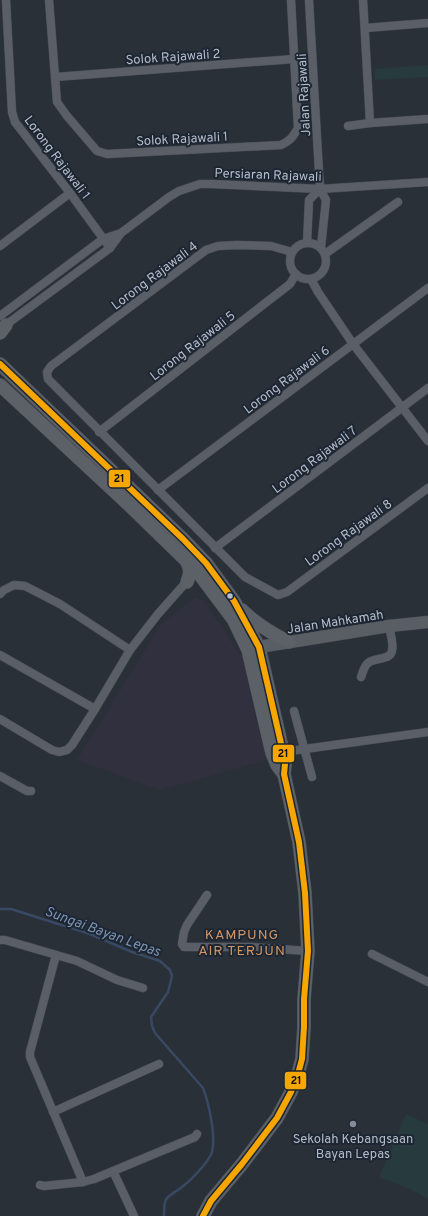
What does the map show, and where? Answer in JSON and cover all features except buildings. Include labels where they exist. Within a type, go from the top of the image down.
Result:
[{"type":"main road","points":[[0,364],[183,539],[205,584],[253,649],[272,753],[277,765],[284,774]]},
{"type":"main road","points":[[0,385],[259,625],[272,634],[289,642]]},
{"type":"main road","points":[[197,566],[190,567],[187,582],[197,580],[205,584]]},
{"type":"main road","points":[[202,1216],[211,1201],[271,1127],[291,1092],[302,1058],[304,999],[308,951],[305,893],[299,842],[284,774],[285,764],[283,752],[253,649],[234,601]]},
{"type":"main road","name":"Jalan Mahkamah","points":[[253,649],[389,626],[428,622]]},
{"type":"street","name":"Lorong Rajawali 1","points":[[6,0],[12,112],[15,122],[110,248]]},
{"type":"street","name":"Solok Rajawali 1","points":[[49,0],[57,102],[97,151],[107,154],[281,145],[293,138],[298,128],[291,0]]},
{"type":"street","name":"Jalan Rajawali","points":[[309,0],[320,189],[326,200],[323,251]]},
{"type":"street","points":[[363,0],[370,123]]},
{"type":"street","points":[[365,28],[428,23]]},
{"type":"street","name":"Solok Rajawali 2","points":[[55,77],[294,59]]},
{"type":"street","points":[[348,126],[428,119]]},
{"type":"street","name":"Persiaran Rajawali","points":[[2,326],[103,239],[120,233],[179,191],[194,186],[211,184],[320,189],[428,182]]},
{"type":"street","points":[[307,243],[309,200],[320,189]]},
{"type":"street","points":[[0,246],[70,193]]},
{"type":"street","points":[[323,251],[398,202]]},
{"type":"street","name":"Persiaran Rajawali","points":[[2,326],[110,248],[120,233]]},
{"type":"street","points":[[307,243],[316,244],[323,251],[326,259],[324,270],[316,277],[311,279],[305,279],[296,274],[290,264],[290,257],[296,247],[307,243]]},
{"type":"street","name":"Lorong Rajawali 4","points":[[99,432],[48,379],[47,372],[51,366],[206,250],[218,246],[244,245],[271,246],[292,252]]},
{"type":"street","name":"Lorong Rajawali 5","points":[[99,432],[290,284],[296,274]]},
{"type":"street","points":[[311,279],[318,292],[354,344],[428,441]]},
{"type":"street","name":"Lorong Rajawali 6","points":[[158,490],[428,288]]},
{"type":"street","name":"Lorong Rajawali 7","points":[[215,548],[428,388]]},
{"type":"street","points":[[99,432],[215,548]]},
{"type":"street","name":"Lorong Rajawali 8","points":[[215,548],[245,577],[278,595],[282,594],[428,488]]},
{"type":"street","points":[[0,719],[52,750],[59,752],[67,750],[96,709],[130,650],[158,614],[187,582]]},
{"type":"street","points":[[0,594],[4,590],[14,586],[25,586],[60,604],[130,650]]},
{"type":"street","points":[[361,677],[367,664],[372,660],[383,659],[391,654],[392,650],[389,626]]},
{"type":"street","points":[[0,655],[96,709]]},
{"type":"street","points":[[294,711],[312,777]]},
{"type":"street","points":[[283,752],[428,732]]},
{"type":"street","points":[[0,776],[27,791],[31,791]]},
{"type":"street","points":[[207,895],[187,925],[182,944],[184,947],[252,947],[308,951]]},
{"type":"street","points":[[0,940],[77,961],[117,980],[143,988]]},
{"type":"street","points":[[372,954],[428,982]]},
{"type":"street","points":[[56,955],[30,1052],[31,1062],[83,1182]]},
{"type":"street","points":[[53,1112],[159,1064]]},
{"type":"street","points":[[40,1185],[44,1186],[83,1182],[97,1178],[197,1134]]},
{"type":"street","points":[[113,1171],[134,1216]]},
{"type":"shaded area","points":[[195,597],[204,601],[246,663],[255,716],[268,760],[159,790],[77,760],[161,624]]},
{"type":"green space","points":[[428,65],[428,77],[375,80],[375,69]]},
{"type":"green space","points":[[406,1114],[428,1124],[428,1199],[412,1190],[379,1177]]},
{"type":"waterway","name":"Sungai Bayan Lepas","points":[[0,909],[11,909],[90,934],[132,952],[160,961],[170,970],[172,976],[168,992],[151,1017],[152,1026],[155,1033],[203,1088],[208,1102],[213,1145],[210,1156],[199,1171],[167,1198],[165,1201],[164,1216]]},
{"type":"transit line","name":"21","points":[[0,364],[183,539],[206,563],[234,601],[259,647],[283,752],[285,764],[284,774],[299,842],[305,893],[308,951],[304,999],[302,1059],[291,1092],[277,1118],[242,1164],[211,1201],[203,1216]]},
{"type":"place","name":"Sekolah Kebangsaan Bayan Lepas","points":[[353,1124]]},
{"type":"district","name":"KAMPUNG AIR TERJUN","points":[[242,942]]}]
